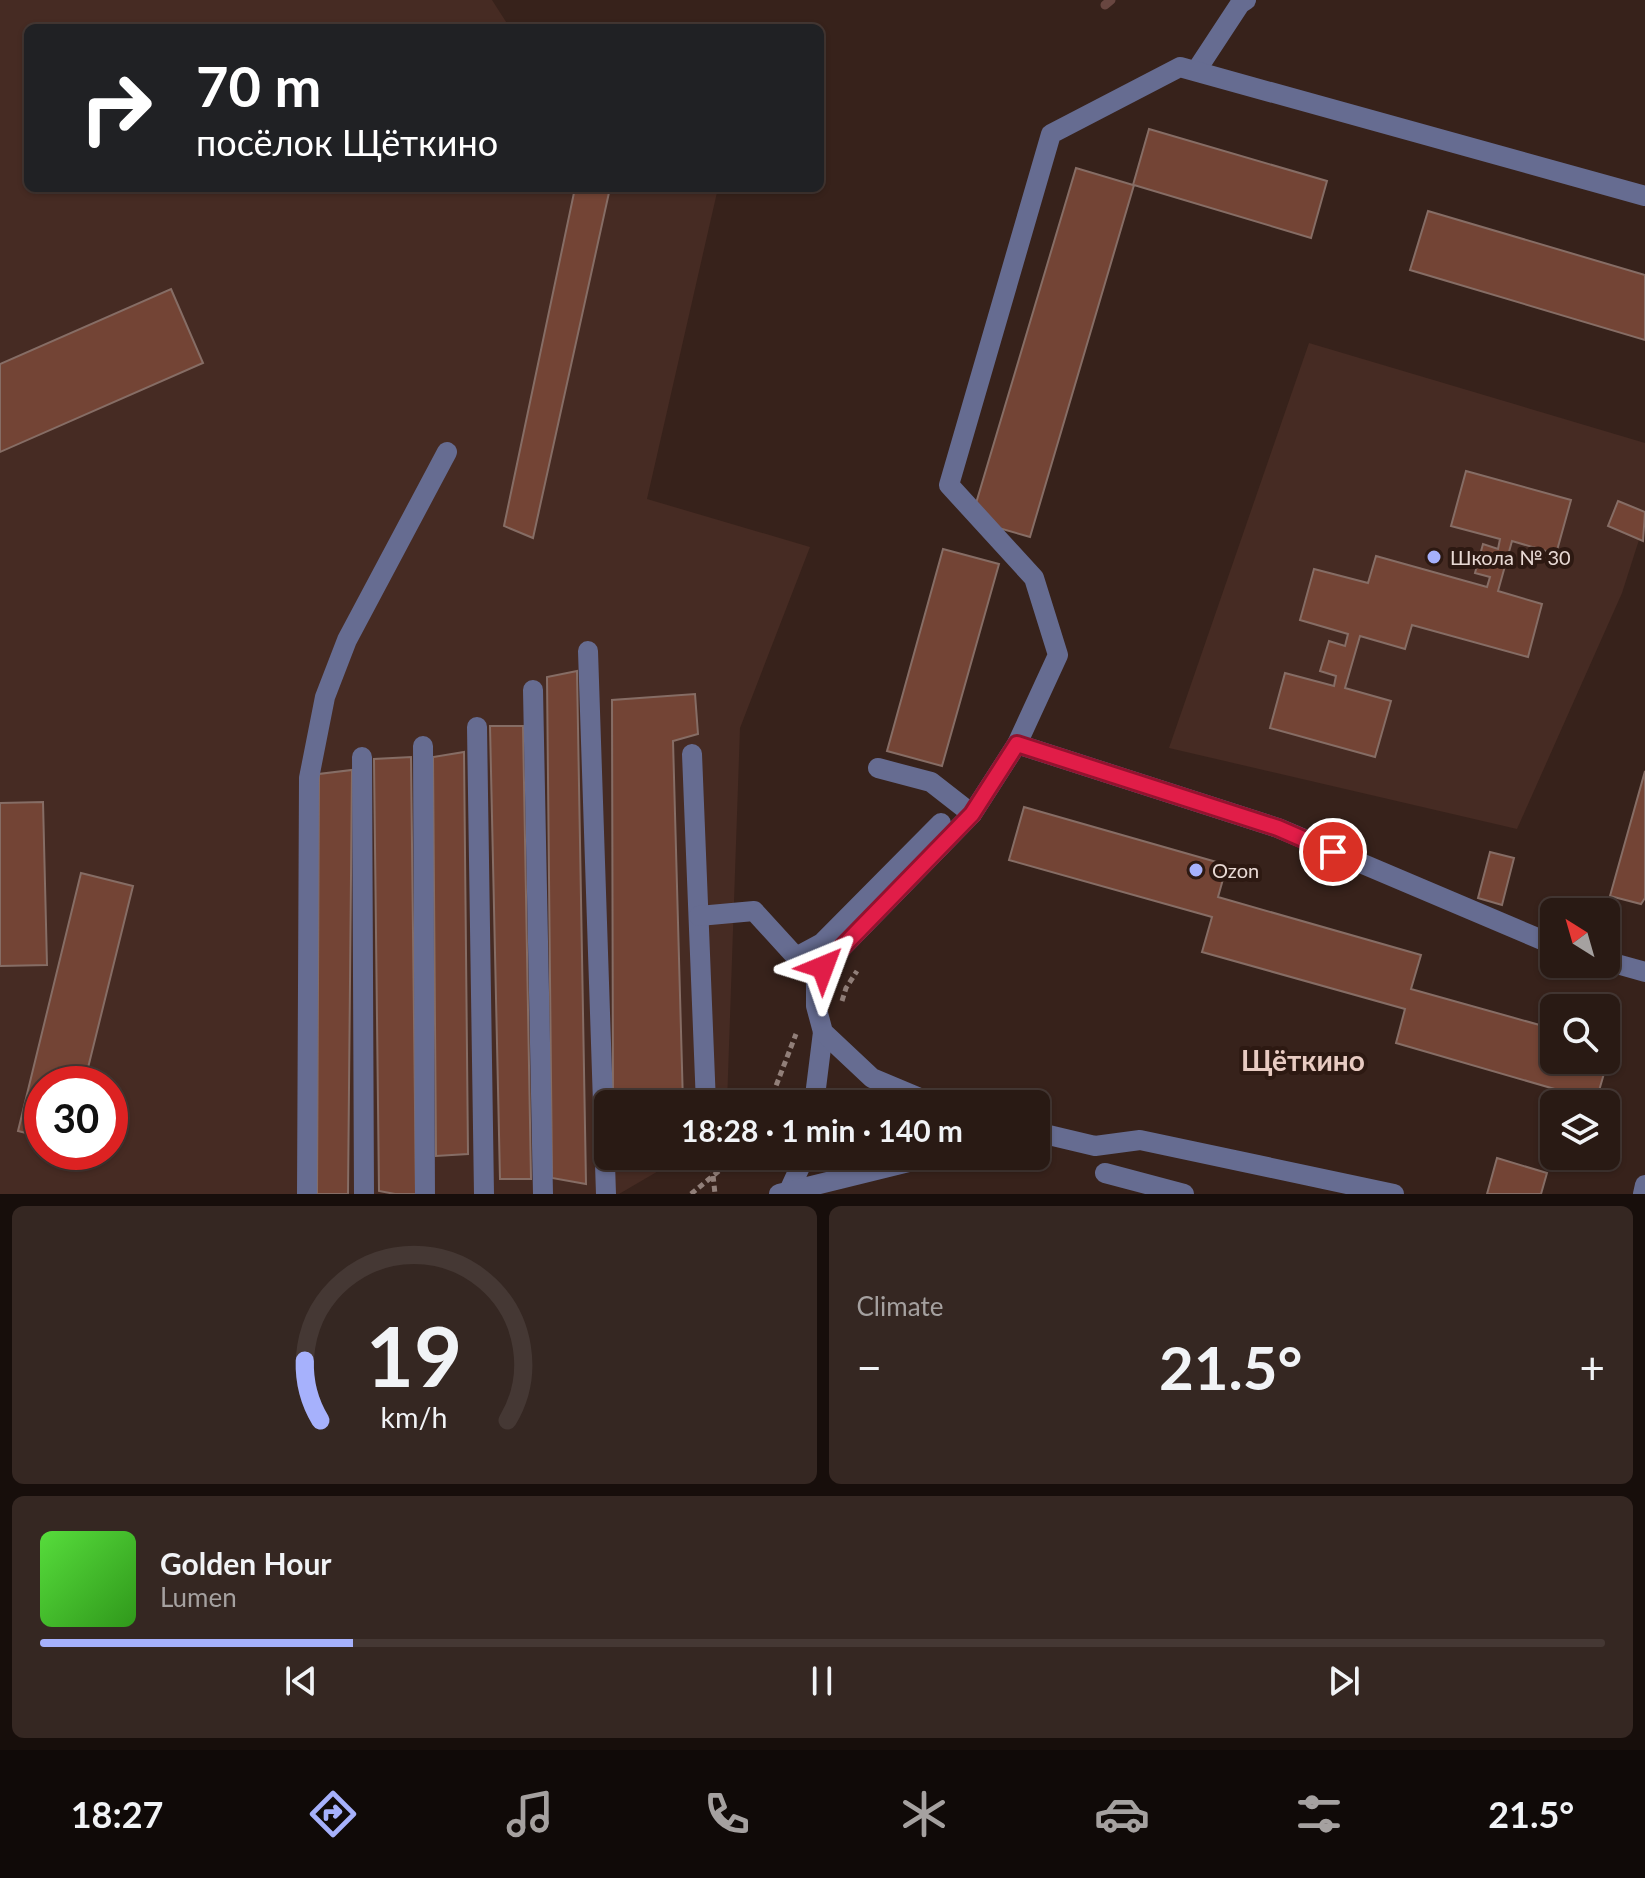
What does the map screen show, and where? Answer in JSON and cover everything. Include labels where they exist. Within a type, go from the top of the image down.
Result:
[{"type":"street","points":[[1196,71],[1240,4],[1246,0]]},
{"type":"street","points":[[816,1090],[823,1032],[816,1006],[816,982],[823,967],[972,814],[1017,744],[1058,655],[1034,578],[949,485],[1051,134],[1180,67],[1645,196]]},
{"type":"street","points":[[307,1194],[309,778],[325,697],[347,640],[447,452]]},
{"type":"street","points":[[588,651],[606,1194]]},
{"type":"street","points":[[533,690],[543,1194]]},
{"type":"street","points":[[477,727],[484,1194]]},
{"type":"street","points":[[1017,744],[1278,828],[1540,939]]},
{"type":"street","points":[[423,746],[425,1194]]},
{"type":"street","points":[[692,754],[705,1090]]},
{"type":"street","points":[[362,757],[364,1194]]},
{"type":"street","points":[[878,768],[931,782],[972,814]]},
{"type":"street","points":[[796,957],[822,943],[941,823]]},
{"type":"street","points":[[699,916],[754,911],[796,957],[823,967]]},
{"type":"street","points":[[1620,965],[1645,972]]},
{"type":"street","points":[[823,1032],[872,1078],[913,1090]]},
{"type":"street","points":[[1050,1135],[1095,1146],[1140,1140],[1394,1194]]},
{"type":"street","points":[[1095,1146],[1105,1184],[1184,1194]]},
{"type":"street","points":[[784,1192],[797,1170]]},
{"type":"street","points":[[784,1192],[875,1170]]},
{"type":"street","points":[[1643,1194],[1645,1185]]},
{"type":"path","points":[[839,1014],[846,988],[863,963]]},
{"type":"path","points":[[774,1090],[804,1012],[816,1006]]},
{"type":"path","points":[[712,1170],[715,1194]]},
{"type":"path","points":[[691,1194],[721,1170]]},
{"type":"shaded area","points":[[0,0],[492,0],[507,24],[24,24],[24,192],[717,192],[647,499],[810,547],[740,728],[727,1090],[594,1090],[594,1170],[660,1170],[619,1194],[0,1194]]},
{"type":"shaded area","name":"Школа № 30","points":[[1309,343],[1645,443],[1645,521],[1622,593],[1517,829],[1169,748]]},
{"type":"building","points":[[1149,129],[1327,181],[1311,238],[1134,185],[1030,537],[971,520],[1076,168],[1133,185]]},
{"type":"building","points":[[574,192],[609,192],[533,538],[504,526]]},
{"type":"building","points":[[1428,211],[1645,275],[1645,340],[1410,270]]},
{"type":"building","points":[[171,289],[203,363],[0,452],[0,364]]},
{"type":"building","points":[[1466,471],[1571,500],[1556,554],[1512,541],[1498,591],[1542,604],[1528,657],[1412,625],[1405,649],[1360,636],[1345,688],[1391,701],[1375,757],[1270,728],[1285,673],[1334,686],[1336,676],[1320,671],[1329,641],[1345,646],[1348,634],[1300,620],[1314,569],[1368,583],[1376,556],[1487,587],[1490,577],[1475,573],[1483,544],[1498,549],[1500,539],[1451,526]]},
{"type":"building","points":[[1618,501],[1645,512],[1643,541],[1608,526]]},
{"type":"building","points":[[943,549],[999,564],[942,766],[887,751]]},
{"type":"building","points":[[577,671],[586,1184],[552,1178],[547,677]]},
{"type":"building","points":[[695,694],[698,734],[673,741],[683,1090],[613,1090],[612,700]]},
{"type":"building","points":[[490,726],[523,726],[531,1179],[500,1179]]},
{"type":"building","points":[[464,752],[468,1154],[436,1156],[433,757]]},
{"type":"building","points":[[411,757],[416,1194],[395,1194],[379,1191],[374,759]]},
{"type":"building","points":[[352,770],[348,1194],[317,1194],[319,774]]},
{"type":"building","points":[[1645,771],[1645,898],[1641,904],[1610,896]]},
{"type":"building","points":[[43,802],[47,965],[0,966],[0,803]]},
{"type":"building","points":[[1024,807],[1227,865],[1218,897],[1421,955],[1411,989],[1540,1025],[1540,1074],[1604,1074],[1599,1090],[1558,1090],[1396,1043],[1405,1009],[1202,952],[1212,917],[1009,860]]},
{"type":"building","points":[[1490,852],[1514,858],[1502,905],[1478,898]]},
{"type":"building","points":[[81,873],[133,886],[88,1066],[34,1066]]},
{"type":"building","points":[[24,1106],[24,1132],[18,1131]]},
{"type":"building","points":[[1497,1158],[1547,1173],[1541,1194],[1487,1194]]},
{"type":"waterway","points":[[1105,5],[1111,0]]},
{"type":"place","name":"Школа № 30","points":[[1434,557]]},
{"type":"place","name":"Ozon","points":[[1196,870]]},
{"type":"district","name":"Щёткино","points":[[1303,1060]]},
{"type":"route","points":[[823,967],[972,814],[1017,744],[1278,828],[1333,852]]}]
